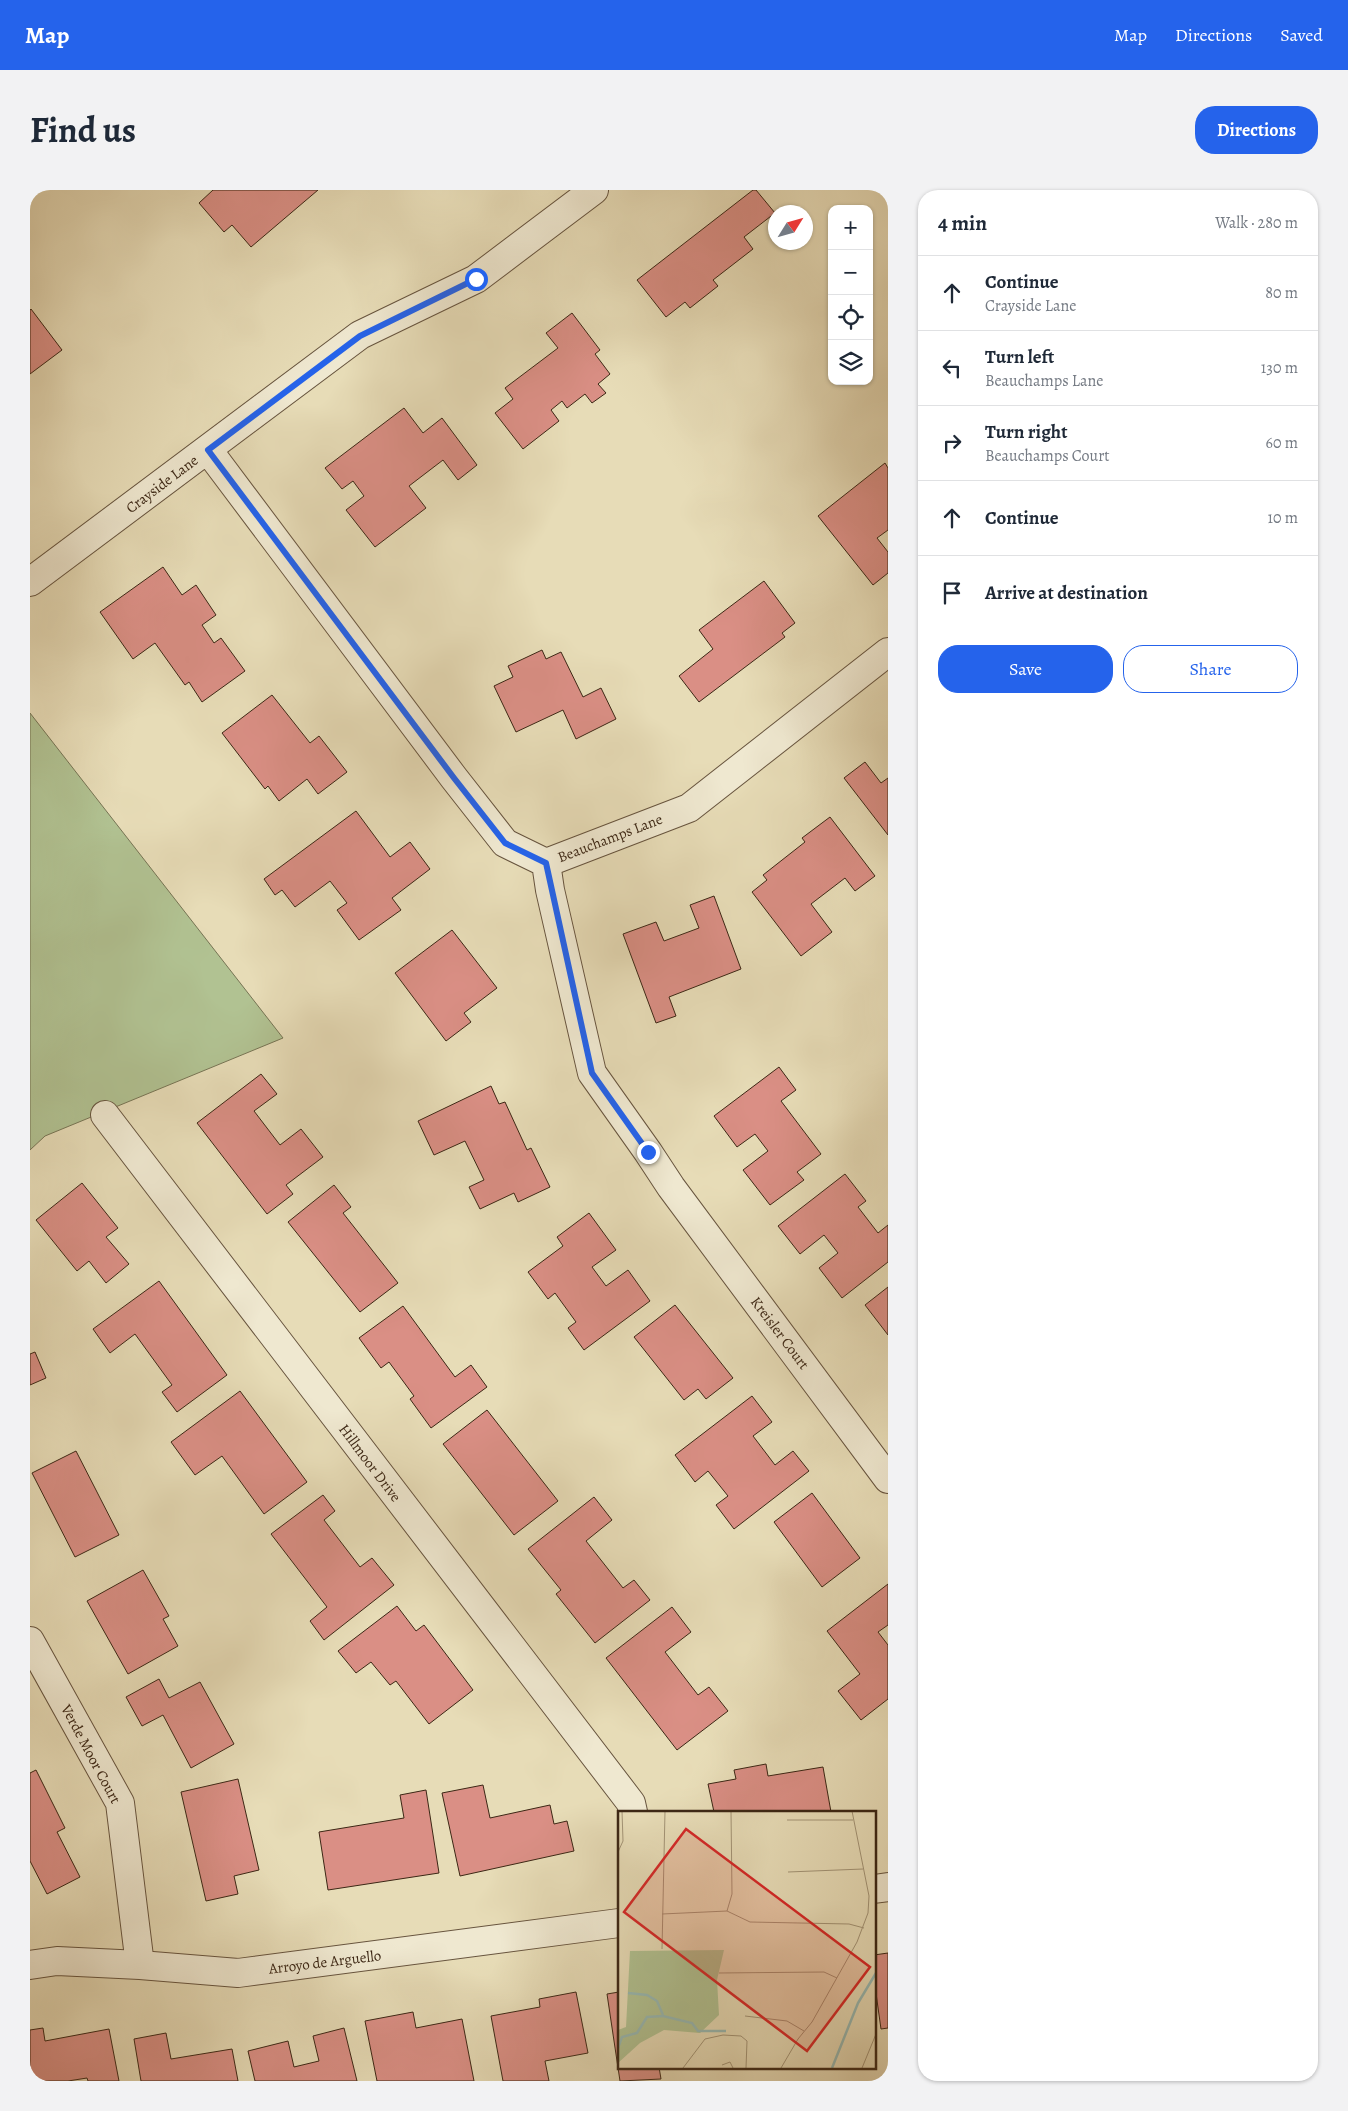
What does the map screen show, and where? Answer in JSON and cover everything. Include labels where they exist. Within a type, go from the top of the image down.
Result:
[{"type":"street","name":"Crayside Lane","points":[[30,582],[360,336],[476,279],[594,190]]},
{"type":"street","name":"Beauchamps Lane","points":[[208,450],[505,843],[546,863],[689,808],[888,652]]},
{"type":"street","name":"Kreisler Court","points":[[546,863],[592,1073],[671,1187],[888,1479]]},
{"type":"street","name":"Hillmoor Drive","points":[[104,1115],[631,1804],[632,1811]]},
{"type":"street","name":"Verde Moor Court","points":[[30,1641],[120,1803],[140,1965]]},
{"type":"street","name":"Arroyo de Arguello","points":[[30,1965],[57,1961],[238,1973],[618,1923]]},
{"type":"green space","points":[[30,713],[283,1038],[45,1136],[30,1150]]},
{"type":"building","points":[[213,190],[318,190],[251,247],[232,225],[224,232],[199,203]]},
{"type":"building","points":[[753,190],[756,190],[768,205],[768,218],[744,237],[753,249],[713,280],[718,286],[690,308],[685,302],[666,317],[637,280]]},
{"type":"building","points":[[30,310],[62,350],[30,374]]},
{"type":"building","points":[[572,313],[600,350],[595,354],[610,374],[598,384],[606,393],[592,403],[585,394],[567,408],[562,401],[551,410],[559,421],[523,449],[495,413],[513,399],[505,388],[558,348],[546,333]]},
{"type":"building","points":[[404,408],[423,433],[442,418],[477,465],[458,480],[443,460],[409,486],[426,508],[375,547],[346,510],[364,496],[353,481],[342,489],[325,468]]},
{"type":"building","points":[[885,463],[888,468],[888,530],[877,538],[888,552],[888,573],[873,585],[818,516]]},
{"type":"building","points":[[163,567],[182,595],[196,585],[216,615],[202,625],[214,643],[221,638],[245,671],[202,702],[189,682],[185,685],[155,643],[133,659],[100,612]]},
{"type":"building","points":[[764,581],[795,623],[782,633],[785,637],[699,702],[679,676],[713,649],[699,630]]},
{"type":"building","points":[[542,650],[546,659],[561,652],[583,697],[601,688],[616,719],[576,739],[563,710],[516,732],[494,686],[513,677],[508,666]]},
{"type":"building","points":[[272,695],[310,743],[319,736],[347,772],[318,794],[307,779],[279,801],[268,786],[265,789],[222,733]]},
{"type":"building","points":[[865,762],[881,783],[888,778],[888,835],[844,778]]},
{"type":"building","points":[[356,811],[390,857],[410,842],[430,869],[392,898],[401,910],[359,940],[337,910],[347,903],[330,881],[295,907],[282,890],[275,895],[264,879]]},
{"type":"building","points":[[830,817],[875,876],[855,891],[845,878],[811,904],[832,932],[801,956],[752,892],[767,880],[763,875],[805,842],[802,838]]},
{"type":"building","points":[[714,896],[741,969],[669,997],[676,1016],[656,1023],[623,934],[656,922],[664,941],[699,928],[690,905]]},
{"type":"building","points":[[452,930],[497,988],[464,1013],[471,1022],[446,1041],[395,973]]},
{"type":"building","points":[[779,1067],[796,1090],[781,1101],[821,1154],[797,1172],[804,1180],[770,1205],[743,1170],[768,1151],[755,1134],[737,1147],[714,1116]]},
{"type":"building","points":[[261,1074],[277,1094],[254,1111],[280,1145],[301,1129],[323,1157],[286,1185],[293,1194],[267,1214],[197,1123]]},
{"type":"building","points":[[491,1086],[499,1104],[505,1102],[527,1150],[531,1148],[550,1187],[518,1202],[514,1193],[480,1209],[469,1187],[484,1180],[465,1141],[434,1155],[418,1121]]},
{"type":"building","points":[[845,1174],[866,1201],[858,1207],[878,1233],[888,1225],[888,1262],[842,1298],[819,1268],[838,1253],[824,1235],[800,1254],[778,1226]]},
{"type":"building","points":[[82,1183],[118,1228],[106,1237],[129,1264],[106,1283],[89,1261],[77,1271],[36,1220]]},
{"type":"building","points":[[334,1185],[351,1207],[343,1213],[398,1283],[360,1312],[288,1222]]},
{"type":"building","points":[[589,1213],[616,1250],[592,1267],[606,1286],[628,1270],[650,1301],[584,1350],[568,1328],[576,1322],[555,1293],[548,1299],[528,1272],[563,1246],[557,1237]]},
{"type":"building","points":[[159,1281],[227,1375],[177,1412],[162,1392],[172,1385],[135,1334],[110,1353],[93,1329]]},
{"type":"building","points":[[888,1287],[888,1335],[865,1305]]},
{"type":"building","points":[[675,1305],[733,1378],[706,1399],[698,1389],[684,1400],[634,1337]]},
{"type":"building","points":[[403,1306],[455,1377],[471,1365],[487,1387],[431,1428],[410,1399],[414,1396],[389,1362],[381,1368],[359,1338]]},
{"type":"building","points":[[35,1352],[46,1378],[30,1385],[30,1354]]},
{"type":"building","points":[[240,1391],[307,1482],[264,1514],[222,1456],[195,1475],[171,1442]]},
{"type":"building","points":[[752,1396],[772,1422],[753,1436],[775,1465],[793,1451],[809,1471],[734,1529],[716,1505],[728,1496],[708,1471],[695,1482],[675,1455]]},
{"type":"building","points":[[487,1410],[558,1501],[514,1535],[443,1444]]},
{"type":"building","points":[[76,1451],[119,1535],[75,1557],[32,1473]]},
{"type":"building","points":[[812,1493],[860,1558],[822,1587],[774,1522]]},
{"type":"building","points":[[323,1495],[335,1511],[324,1520],[360,1567],[372,1558],[394,1585],[324,1640],[310,1621],[327,1607],[271,1534]]},
{"type":"building","points":[[594,1497],[612,1520],[586,1541],[623,1588],[634,1580],[650,1600],[595,1643],[556,1594],[561,1590],[528,1549]]},
{"type":"building","points":[[143,1570],[169,1616],[163,1619],[178,1646],[128,1674],[87,1601]]},
{"type":"building","points":[[888,1584],[888,1625],[878,1632],[888,1645],[888,1699],[861,1720],[838,1691],[860,1674],[827,1631]]},
{"type":"building","points":[[397,1606],[416,1631],[424,1625],[473,1690],[429,1724],[396,1681],[390,1685],[371,1662],[356,1673],[338,1651]]},
{"type":"building","points":[[672,1607],[691,1632],[665,1652],[698,1695],[709,1687],[728,1711],[677,1750],[606,1658]]},
{"type":"building","points":[[159,1679],[169,1698],[200,1682],[234,1744],[191,1768],[163,1715],[142,1726],[126,1697]]},
{"type":"building","points":[[766,1764],[768,1776],[823,1767],[831,1811],[714,1811],[708,1784],[736,1779],[734,1770]]},
{"type":"building","points":[[36,1770],[65,1828],[57,1832],[80,1877],[47,1894],[30,1861],[30,1773]]},
{"type":"building","points":[[238,1779],[259,1870],[234,1876],[238,1894],[206,1901],[181,1792]]},
{"type":"building","points":[[483,1785],[490,1818],[550,1805],[554,1824],[567,1821],[574,1851],[460,1876],[442,1793]]},
{"type":"building","points":[[426,1790],[439,1873],[328,1890],[319,1832],[404,1818],[400,1795]]},
{"type":"building","points":[[888,1953],[888,2028],[881,2029],[876,1993],[876,1955]]},
{"type":"building","points":[[576,1992],[588,2053],[545,2061],[549,2081],[503,2081],[491,2016],[540,2007],[539,1999]]},
{"type":"building","points":[[618,1992],[618,2068],[607,1994]]},
{"type":"building","points":[[413,2012],[416,2028],[462,2019],[474,2081],[377,2081],[365,2021]]},
{"type":"building","points":[[43,2028],[45,2041],[109,2029],[119,2081],[88,2081],[87,2078],[68,2081],[30,2081],[30,2030]]},
{"type":"building","points":[[344,2028],[357,2081],[255,2081],[248,2051],[288,2041],[294,2067],[319,2061],[313,2036]]},
{"type":"building","points":[[166,2033],[171,2059],[232,2049],[238,2081],[141,2081],[134,2039]]},
{"type":"building","points":[[618,2068],[659,2068],[661,2079],[620,2081]]},
{"type":"route","points":[[476,279],[360,336],[208,450],[505,843],[546,863],[550,890],[592,1073],[648,1152]]}]
